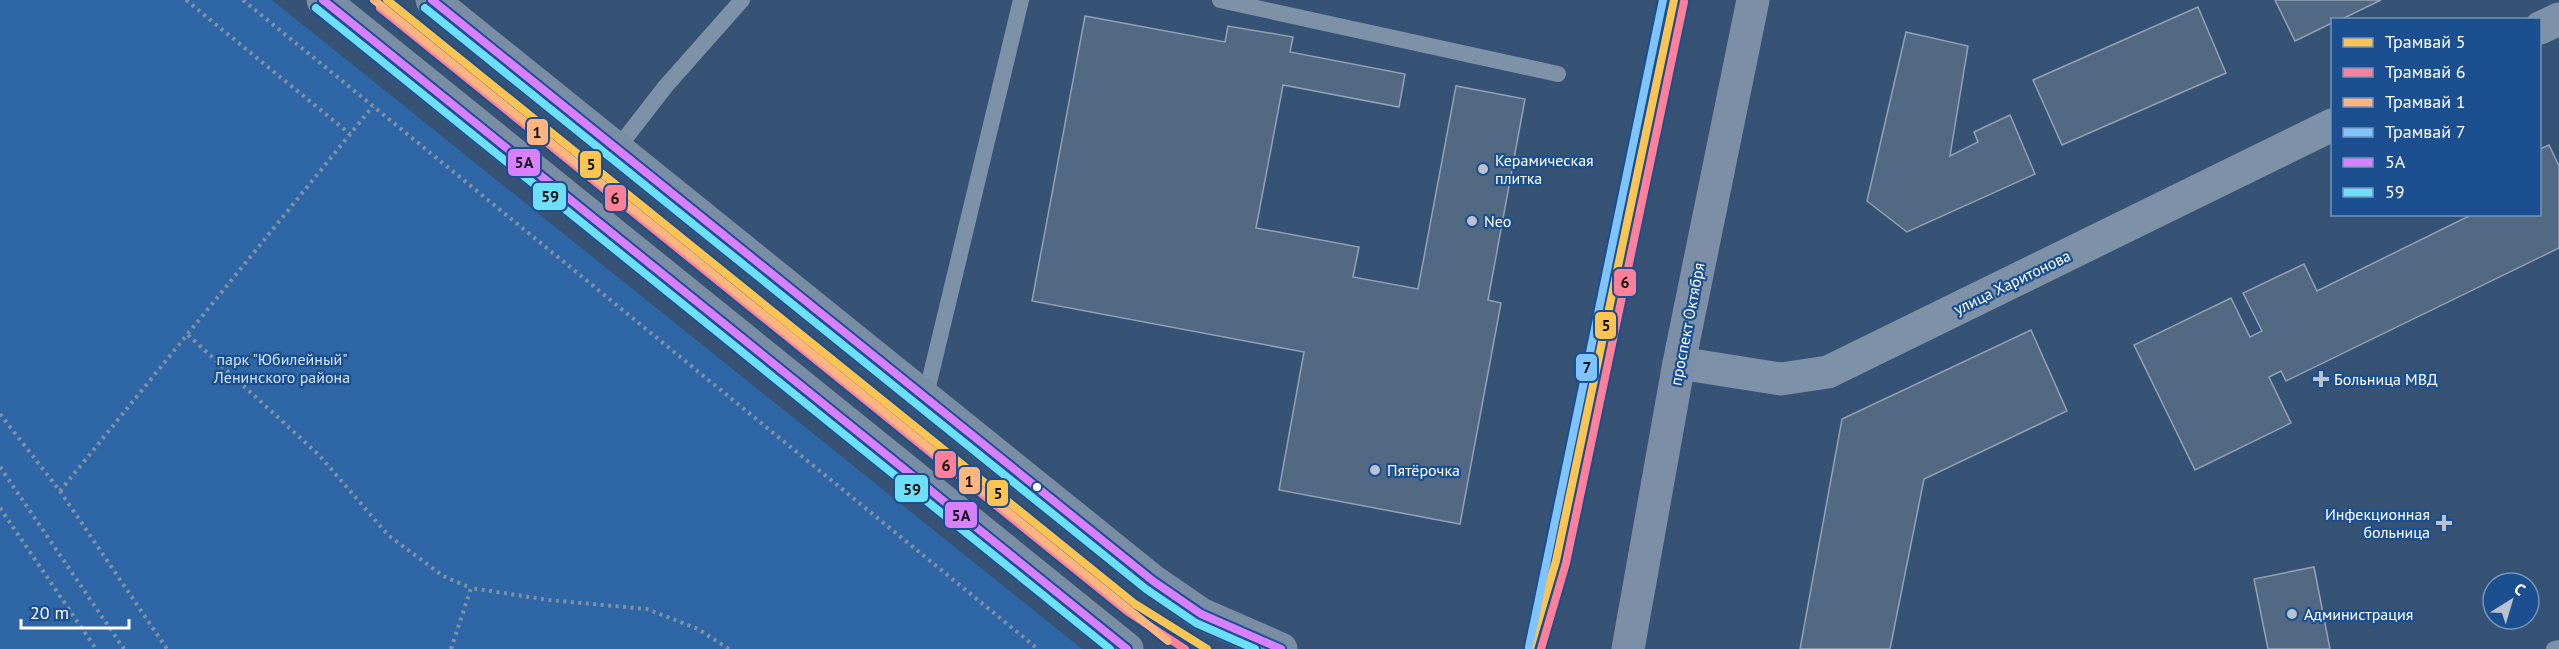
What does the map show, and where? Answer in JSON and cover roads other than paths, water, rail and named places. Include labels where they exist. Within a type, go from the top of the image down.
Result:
[{"type":"main road","points":[[322,0],[1126,649]]},
{"type":"main road","points":[[432,0],[1176,599],[1201,614],[1281,649]]},
{"type":"main road","name":"проспект Октября","points":[[1628,649],[1679,363],[1753,0]]},
{"type":"street","points":[[2541,28],[2559,19]]},
{"type":"street","name":"улица Харитонова","points":[[1679,363],[1781,379],[1828,372],[2331,125]]},
{"type":"lane","points":[[616,149],[665,87],[742,0]]},
{"type":"lane","points":[[926,399],[1021,0]]},
{"type":"lane","points":[[1220,0],[1558,74]]},
{"type":"lane","points":[[2554,649],[2559,648]]},
{"type":"tram line","name":"1","points":[[374,0],[1168,641]]},
{"type":"tram line","name":"5","points":[[387,0],[1135,604],[1207,649]]},
{"type":"tram line","name":"7","points":[[1529,647],[1663,0]]},
{"type":"tram line","name":"5","points":[[1530,649],[1556,561],[1674,0]]},
{"type":"tram line","name":"6","points":[[1541,649],[1566,563],[1684,2]]},
{"type":"tram line","name":"6","points":[[380,8],[1128,612],[1185,649]]},
{"type":"place","name":"Керамическая плитка","points":[[1483,169]]},
{"type":"place","name":"Neo","points":[[1472,221]]},
{"type":"place","name":"Больница МВД","points":[[2321,379]]},
{"type":"place","name":"Пятёрочка","points":[[1375,470]]},
{"type":"place","name":"Инфекционная больница","points":[[2444,523]]},
{"type":"place","name":"Администрация","points":[[2292,614]]},
{"type":"park label","name":"парк \"Юбилейный\" Ленинского района","points":[[282,368]]}]
